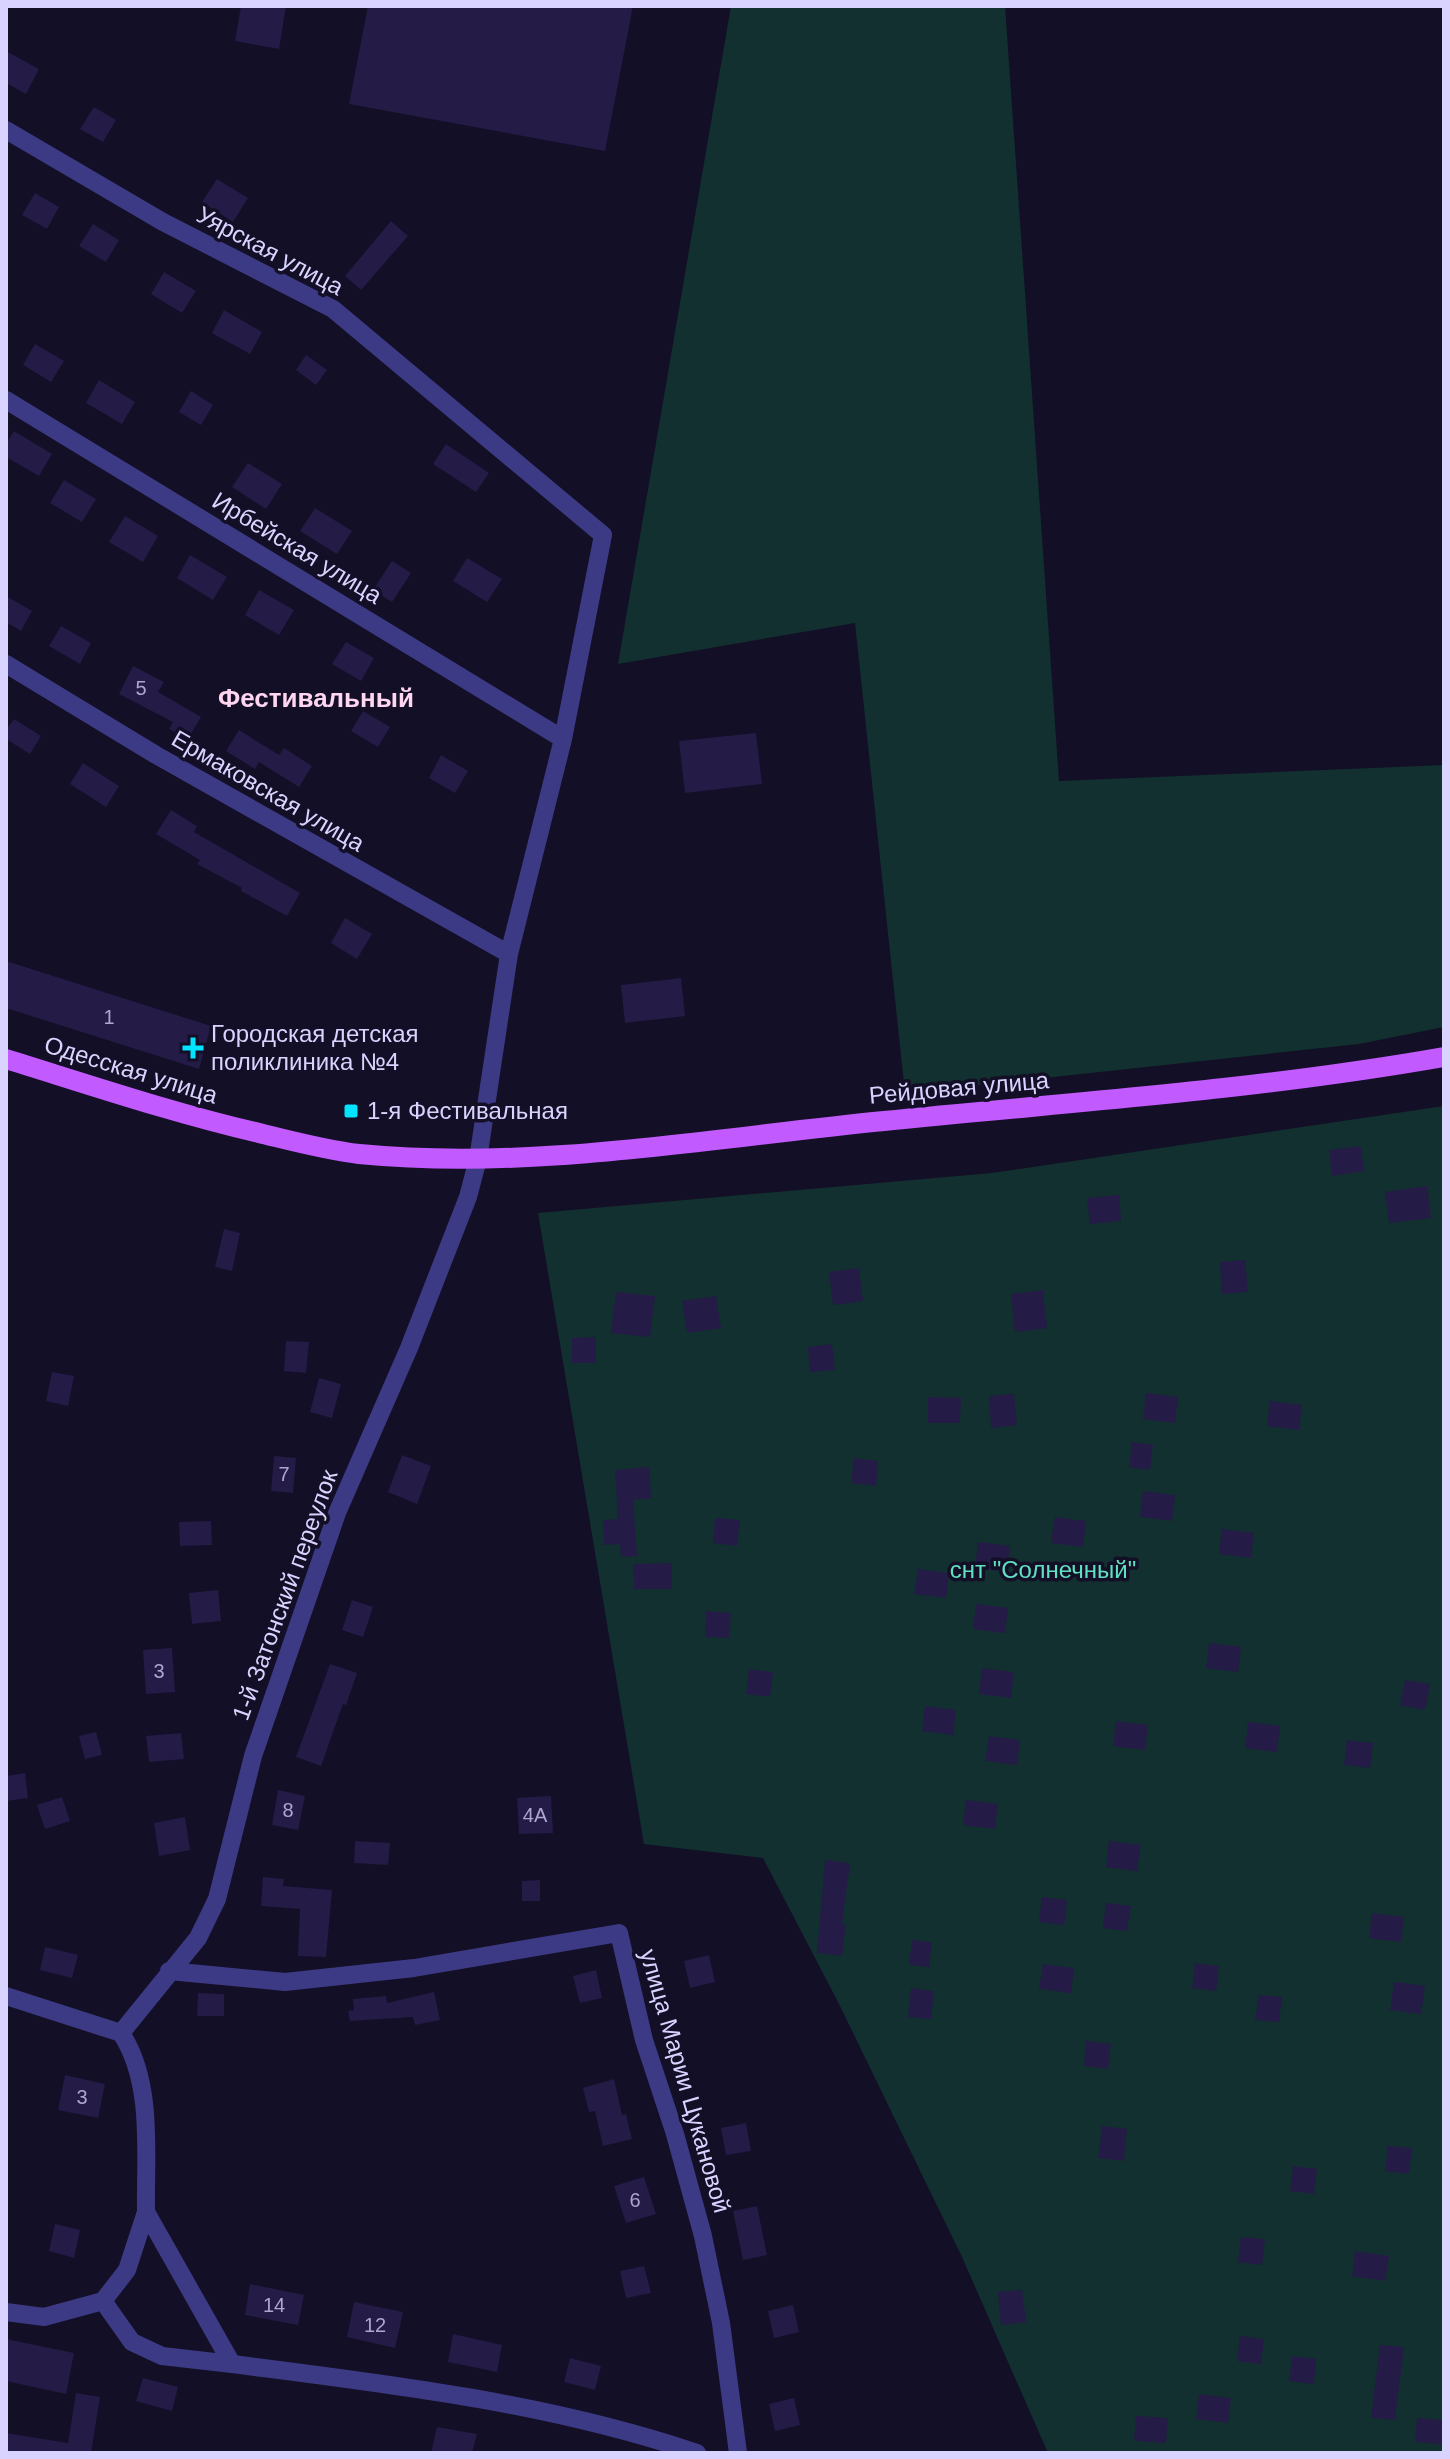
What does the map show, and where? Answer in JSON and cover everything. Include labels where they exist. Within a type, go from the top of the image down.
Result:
[{"type":"main road","name":"Рейдовая улица","points":[[478,1159],[515,1159],[885,1120],[1105,1102],[1349,1074],[1444,1057]]},
{"type":"main road","name":"Одесская улица","points":[[6,1059],[208,1121],[314,1146],[359,1154],[478,1159]]},
{"type":"street","name":"Уярская улица","points":[[6,130],[163,222],[333,309],[603,535]]},
{"type":"street","name":"Ирбейская улица","points":[[6,400],[563,739]]},
{"type":"street","name":"1-й Затонский переулок","points":[[121,2033],[198,1938],[217,1899],[253,1756],[337,1513],[409,1348],[468,1197],[478,1159],[509,954],[563,739],[603,535]]},
{"type":"street","name":"Ермаковская улица","points":[[6,664],[156,755],[509,954]]},
{"type":"street","name":"улица Марии Цукановой","points":[[169,1971],[285,1982],[414,1968],[619,1933],[644,2040],[675,2134],[703,2236],[721,2323],[738,2453]]},
{"type":"street","points":[[6,1996],[121,2033],[139,2072],[144,2114],[146,2212],[127,2270],[103,2301],[44,2317],[6,2312]]},
{"type":"street","points":[[146,2212],[232,2364]]},
{"type":"street","points":[[103,2301],[132,2342],[162,2356],[414,2387],[540,2410],[697,2453]]},
{"type":"green space","points":[[731,6],[1005,6],[1059,781],[1444,765],[1444,1027],[1359,1044],[905,1093],[855,623],[618,664]]},
{"type":"green space","name":"снт \"Солнечный\"","points":[[1444,1106],[1444,2453],[1048,2453],[962,2257],[839,2004],[763,1858],[644,1844],[538,1213],[992,1173]]},
{"type":"building","points":[[241,6],[286,6],[279,49],[235,41]]},
{"type":"building","points":[[368,6],[633,6],[605,151],[349,104]]},
{"type":"building","points":[[6,51],[39,69],[26,94],[6,83]]},
{"type":"building","points":[[94,107],[116,120],[103,142],[80,129]]},
{"type":"building","points":[[217,179],[248,198],[233,222],[202,202]]},
{"type":"building","points":[[35,193],[59,207],[47,229],[22,215]]},
{"type":"building","points":[[391,221],[408,236],[361,290],[345,276]]},
{"type":"building","points":[[93,224],[119,240],[106,262],[79,246]]},
{"type":"building","points":[[164,272],[196,291],[182,313],[151,294]]},
{"type":"building","points":[[224,310],[262,332],[250,354],[212,333]]},
{"type":"building","points":[[35,344],[64,361],[51,382],[23,365]]},
{"type":"building","points":[[306,355],[327,370],[316,385],[296,370]]},
{"type":"building","points":[[99,380],[135,402],[122,424],[86,403]]},
{"type":"building","points":[[191,391],[213,405],[201,425],[179,412]]},
{"type":"building","points":[[14,431],[52,454],[39,476],[6,457],[6,444]]},
{"type":"building","points":[[446,444],[489,473],[476,492],[433,464]]},
{"type":"building","points":[[248,463],[282,484],[266,509],[232,487]]},
{"type":"building","points":[[64,480],[96,499],[82,522],[50,503]]},
{"type":"building","points":[[315,508],[352,531],[337,554],[300,531]]},
{"type":"building","points":[[125,516],[158,536],[143,562],[109,542]]},
{"type":"building","points":[[190,555],[227,577],[213,600],[177,578]]},
{"type":"building","points":[[467,558],[502,579],[487,602],[453,581]]},
{"type":"building","points":[[392,561],[411,573],[392,602],[373,590]]},
{"type":"building","points":[[259,590],[294,610],[279,635],[245,615]]},
{"type":"building","points":[[6,596],[32,611],[21,631],[6,622]]},
{"type":"building","points":[[61,626],[91,643],[80,664],[49,646]]},
{"type":"building","points":[[346,642],[374,658],[361,681],[332,664]]},
{"type":"building","points":[[133,666],[164,682],[158,692],[201,717],[188,739],[169,729],[173,722],[119,694]]},
{"type":"building","points":[[363,711],[390,727],[378,747],[351,731]]},
{"type":"building","points":[[14,719],[41,736],[30,754],[6,739],[6,730]]},
{"type":"building","points":[[239,730],[279,755],[284,748],[312,766],[299,787],[259,762],[255,769],[226,751]]},
{"type":"building","points":[[756,733],[762,784],[685,793],[679,741]]},
{"type":"building","points":[[441,755],[468,771],[455,793],[429,778]]},
{"type":"building","points":[[83,763],[119,786],[106,807],[70,784]]},
{"type":"building","points":[[171,810],[197,826],[194,832],[300,893],[287,916],[197,864],[200,860],[156,834]]},
{"type":"building","points":[[345,918],[372,934],[357,959],[331,943]]},
{"type":"building","points":[[6,961],[211,1026],[199,1069],[6,1008]]},
{"type":"building","points":[[681,978],[685,1016],[625,1023],[621,985]]},
{"type":"building","points":[[1361,1146],[1364,1171],[1332,1176],[1329,1150]]},
{"type":"building","points":[[1427,1186],[1431,1218],[1389,1223],[1385,1192]]},
{"type":"building","points":[[1119,1195],[1121,1221],[1090,1224],[1087,1198]]},
{"type":"building","points":[[224,1229],[240,1233],[232,1271],[215,1267]]},
{"type":"building","points":[[1245,1260],[1248,1292],[1222,1294],[1220,1262]]},
{"type":"building","points":[[859,1268],[863,1301],[833,1305],[829,1272]]},
{"type":"building","points":[[1043,1290],[1047,1328],[1015,1332],[1011,1294]]},
{"type":"building","points":[[616,1292],[655,1296],[650,1337],[611,1333]]},
{"type":"building","points":[[716,1296],[721,1328],[687,1333],[682,1301]]},
{"type":"building","points":[[596,1337],[596,1363],[572,1363],[572,1338]]},
{"type":"building","points":[[286,1341],[309,1342],[306,1373],[284,1371]]},
{"type":"building","points":[[832,1344],[835,1370],[810,1372],[808,1347]]},
{"type":"building","points":[[52,1372],[74,1376],[68,1406],[46,1401]]},
{"type":"building","points":[[319,1378],[341,1384],[332,1418],[310,1412]]},
{"type":"building","points":[[1146,1393],[1178,1397],[1175,1423],[1143,1419]]},
{"type":"building","points":[[1014,1394],[1017,1425],[991,1428],[989,1396]]},
{"type":"building","points":[[928,1397],[961,1398],[960,1423],[928,1423]]},
{"type":"building","points":[[1270,1401],[1302,1405],[1299,1430],[1267,1426]]},
{"type":"building","points":[[1132,1442],[1153,1445],[1150,1470],[1129,1467]]},
{"type":"building","points":[[402,1455],[431,1466],[417,1504],[388,1492]]},
{"type":"building","points":[[274,1456],[296,1458],[293,1493],[271,1491]]},
{"type":"building","points":[[854,1458],[878,1461],[876,1486],[851,1483]]},
{"type":"building","points":[[649,1467],[651,1498],[633,1500],[637,1556],[621,1557],[620,1544],[604,1545],[603,1520],[618,1519],[615,1470]]},
{"type":"building","points":[[1143,1491],[1175,1495],[1172,1521],[1140,1517]]},
{"type":"building","points":[[1055,1517],[1086,1521],[1083,1547],[1051,1543]]},
{"type":"building","points":[[715,1518],[740,1520],[737,1546],[713,1543]]},
{"type":"building","points":[[211,1521],[212,1545],[180,1546],[179,1522]]},
{"type":"building","points":[[1222,1529],[1254,1533],[1251,1558],[1219,1554]]},
{"type":"building","points":[[978,1542],[1010,1546],[1007,1572],[975,1568]]},
{"type":"building","points":[[672,1563],[672,1589],[634,1589],[633,1564]]},
{"type":"building","points":[[918,1569],[949,1573],[946,1598],[914,1594]]},
{"type":"building","points":[[218,1590],[221,1621],[192,1624],[189,1593]]},
{"type":"building","points":[[352,1600],[373,1607],[363,1637],[342,1630]]},
{"type":"building","points":[[976,1604],[1008,1608],[1005,1633],[973,1629]]},
{"type":"building","points":[[706,1611],[731,1613],[729,1638],[705,1637]]},
{"type":"building","points":[[1209,1643],[1241,1647],[1238,1672],[1206,1668]]},
{"type":"building","points":[[172,1648],[175,1692],[146,1694],[143,1650]]},
{"type":"building","points":[[330,1664],[357,1673],[321,1766],[296,1757]]},
{"type":"building","points":[[982,1668],[1014,1672],[1011,1698],[979,1694]]},
{"type":"building","points":[[749,1669],[773,1672],[770,1697],[746,1694]]},
{"type":"building","points":[[1405,1680],[1430,1684],[1425,1710],[1400,1705]]},
{"type":"building","points":[[925,1706],[956,1710],[953,1735],[922,1731]]},
{"type":"building","points":[[1116,1721],[1148,1725],[1145,1750],[1113,1746]]},
{"type":"building","points":[[1248,1722],[1280,1726],[1277,1752],[1245,1748]]},
{"type":"building","points":[[96,1732],[102,1755],[85,1759],[79,1736]]},
{"type":"building","points":[[181,1733],[184,1759],[149,1762],[146,1736]]},
{"type":"building","points":[[989,1736],[1020,1740],[1017,1765],[985,1761]]},
{"type":"building","points":[[1347,1740],[1373,1743],[1370,1768],[1344,1765]]},
{"type":"building","points":[[25,1773],[28,1798],[6,1801],[6,1776]]},
{"type":"building","points":[[278,1790],[305,1796],[298,1830],[272,1825]]},
{"type":"building","points":[[551,1796],[553,1833],[519,1834],[517,1798]]},
{"type":"building","points":[[62,1797],[70,1821],[45,1829],[37,1805]]},
{"type":"building","points":[[966,1800],[998,1804],[995,1829],[963,1825]]},
{"type":"building","points":[[185,1817],[190,1850],[159,1856],[154,1823]]},
{"type":"building","points":[[355,1841],[390,1843],[388,1865],[354,1863]]},
{"type":"building","points":[[1109,1841],[1141,1845],[1137,1871],[1106,1867]]},
{"type":"building","points":[[825,1860],[850,1863],[842,1924],[846,1924],[842,1956],[817,1953]]},
{"type":"building","points":[[263,1877],[284,1879],[283,1886],[332,1890],[326,1957],[298,1956],[300,1909],[261,1906]]},
{"type":"building","points":[[540,1880],[540,1901],[522,1901],[522,1881]]},
{"type":"building","points":[[1042,1897],[1067,1900],[1064,1925],[1039,1922]]},
{"type":"building","points":[[1106,1903],[1131,1906],[1127,1931],[1103,1928]]},
{"type":"building","points":[[1372,1913],[1404,1917],[1401,1942],[1369,1938]]},
{"type":"building","points":[[912,1940],[932,1942],[929,1967],[909,1965]]},
{"type":"building","points":[[45,1947],[78,1955],[72,1978],[40,1970]]},
{"type":"building","points":[[709,1955],[715,1982],[690,1988],[684,1961]]},
{"type":"building","points":[[1195,1963],[1219,1966],[1216,1991],[1192,1988]]},
{"type":"building","points":[[1043,1964],[1074,1968],[1071,1993],[1039,1989]]},
{"type":"building","points":[[596,1970],[602,1998],[580,2003],[573,1976]]},
{"type":"building","points":[[1394,1982],[1425,1986],[1421,2014],[1390,2010]]},
{"type":"building","points":[[911,1988],[934,1991],[931,2019],[908,2017]]},
{"type":"building","points":[[434,1992],[440,2020],[415,2025],[413,2017],[350,2021],[348,2011],[354,2010],[353,1999],[386,1996],[387,2003]]},
{"type":"building","points":[[198,1993],[224,1994],[224,2016],[197,2016]]},
{"type":"building","points":[[1259,1995],[1282,1997],[1279,2022],[1255,2020]]},
{"type":"building","points":[[1086,2041],[1111,2044],[1108,2069],[1084,2066]]},
{"type":"building","points":[[65,2075],[105,2084],[98,2118],[58,2110]]},
{"type":"building","points":[[614,2079],[622,2115],[626,2114],[632,2139],[603,2146],[595,2111],[589,2112],[583,2088]]},
{"type":"building","points":[[746,2123],[751,2151],[726,2155],[721,2128]]},
{"type":"building","points":[[1102,2126],[1127,2129],[1124,2161],[1098,2158]]},
{"type":"building","points":[[1388,2146],[1412,2148],[1409,2174],[1385,2171]]},
{"type":"building","points":[[1293,2166],[1317,2169],[1314,2194],[1290,2191]]},
{"type":"building","points":[[644,2177],[656,2214],[626,2223],[614,2186]]},
{"type":"building","points":[[757,2206],[767,2255],[743,2260],[733,2211]]},
{"type":"building","points":[[55,2224],[80,2230],[74,2258],[49,2251]]},
{"type":"building","points":[[1241,2237],[1265,2239],[1262,2265],[1238,2262]]},
{"type":"building","points":[[1355,2251],[1389,2256],[1385,2281],[1352,2276]]},
{"type":"building","points":[[644,2266],[651,2293],[626,2298],[620,2271]]},
{"type":"building","points":[[250,2284],[304,2295],[298,2325],[245,2315]]},
{"type":"building","points":[[1022,2290],[1026,2322],[1001,2325],[998,2292]]},
{"type":"building","points":[[354,2302],[403,2312],[395,2348],[347,2337]]},
{"type":"building","points":[[793,2305],[799,2332],[774,2338],[768,2311]]},
{"type":"building","points":[[453,2334],[502,2345],[497,2372],[448,2362]]},
{"type":"building","points":[[1240,2336],[1264,2339],[1261,2364],[1237,2361]]},
{"type":"building","points":[[6,2339],[74,2353],[66,2394],[6,2381]]},
{"type":"building","points":[[1380,2345],[1404,2347],[1395,2420],[1371,2418]]},
{"type":"building","points":[[1292,2356],[1316,2359],[1314,2384],[1289,2381]]},
{"type":"building","points":[[570,2358],[601,2366],[595,2390],[564,2382]]},
{"type":"building","points":[[143,2378],[178,2387],[172,2411],[136,2401]]},
{"type":"building","points":[[76,2393],[100,2397],[91,2453],[6,2453],[6,2433],[68,2443]]},
{"type":"building","points":[[1199,2394],[1231,2398],[1228,2423],[1196,2419]]},
{"type":"building","points":[[794,2398],[800,2425],[775,2431],[769,2404]]},
{"type":"building","points":[[1136,2416],[1168,2418],[1166,2443],[1134,2441]]},
{"type":"building","points":[[1417,2418],[1443,2420],[1441,2444],[1415,2442]]},
{"type":"building","points":[[437,2427],[477,2434],[472,2453],[431,2453]]},
{"type":"place","name":"Городская детская поликлиника №4","points":[[193,1048]]},
{"type":"place","name":"1-я Фестивальная","points":[[351,1111]]},
{"type":"district","name":"Фестивальный","points":[[316,698]]}]
